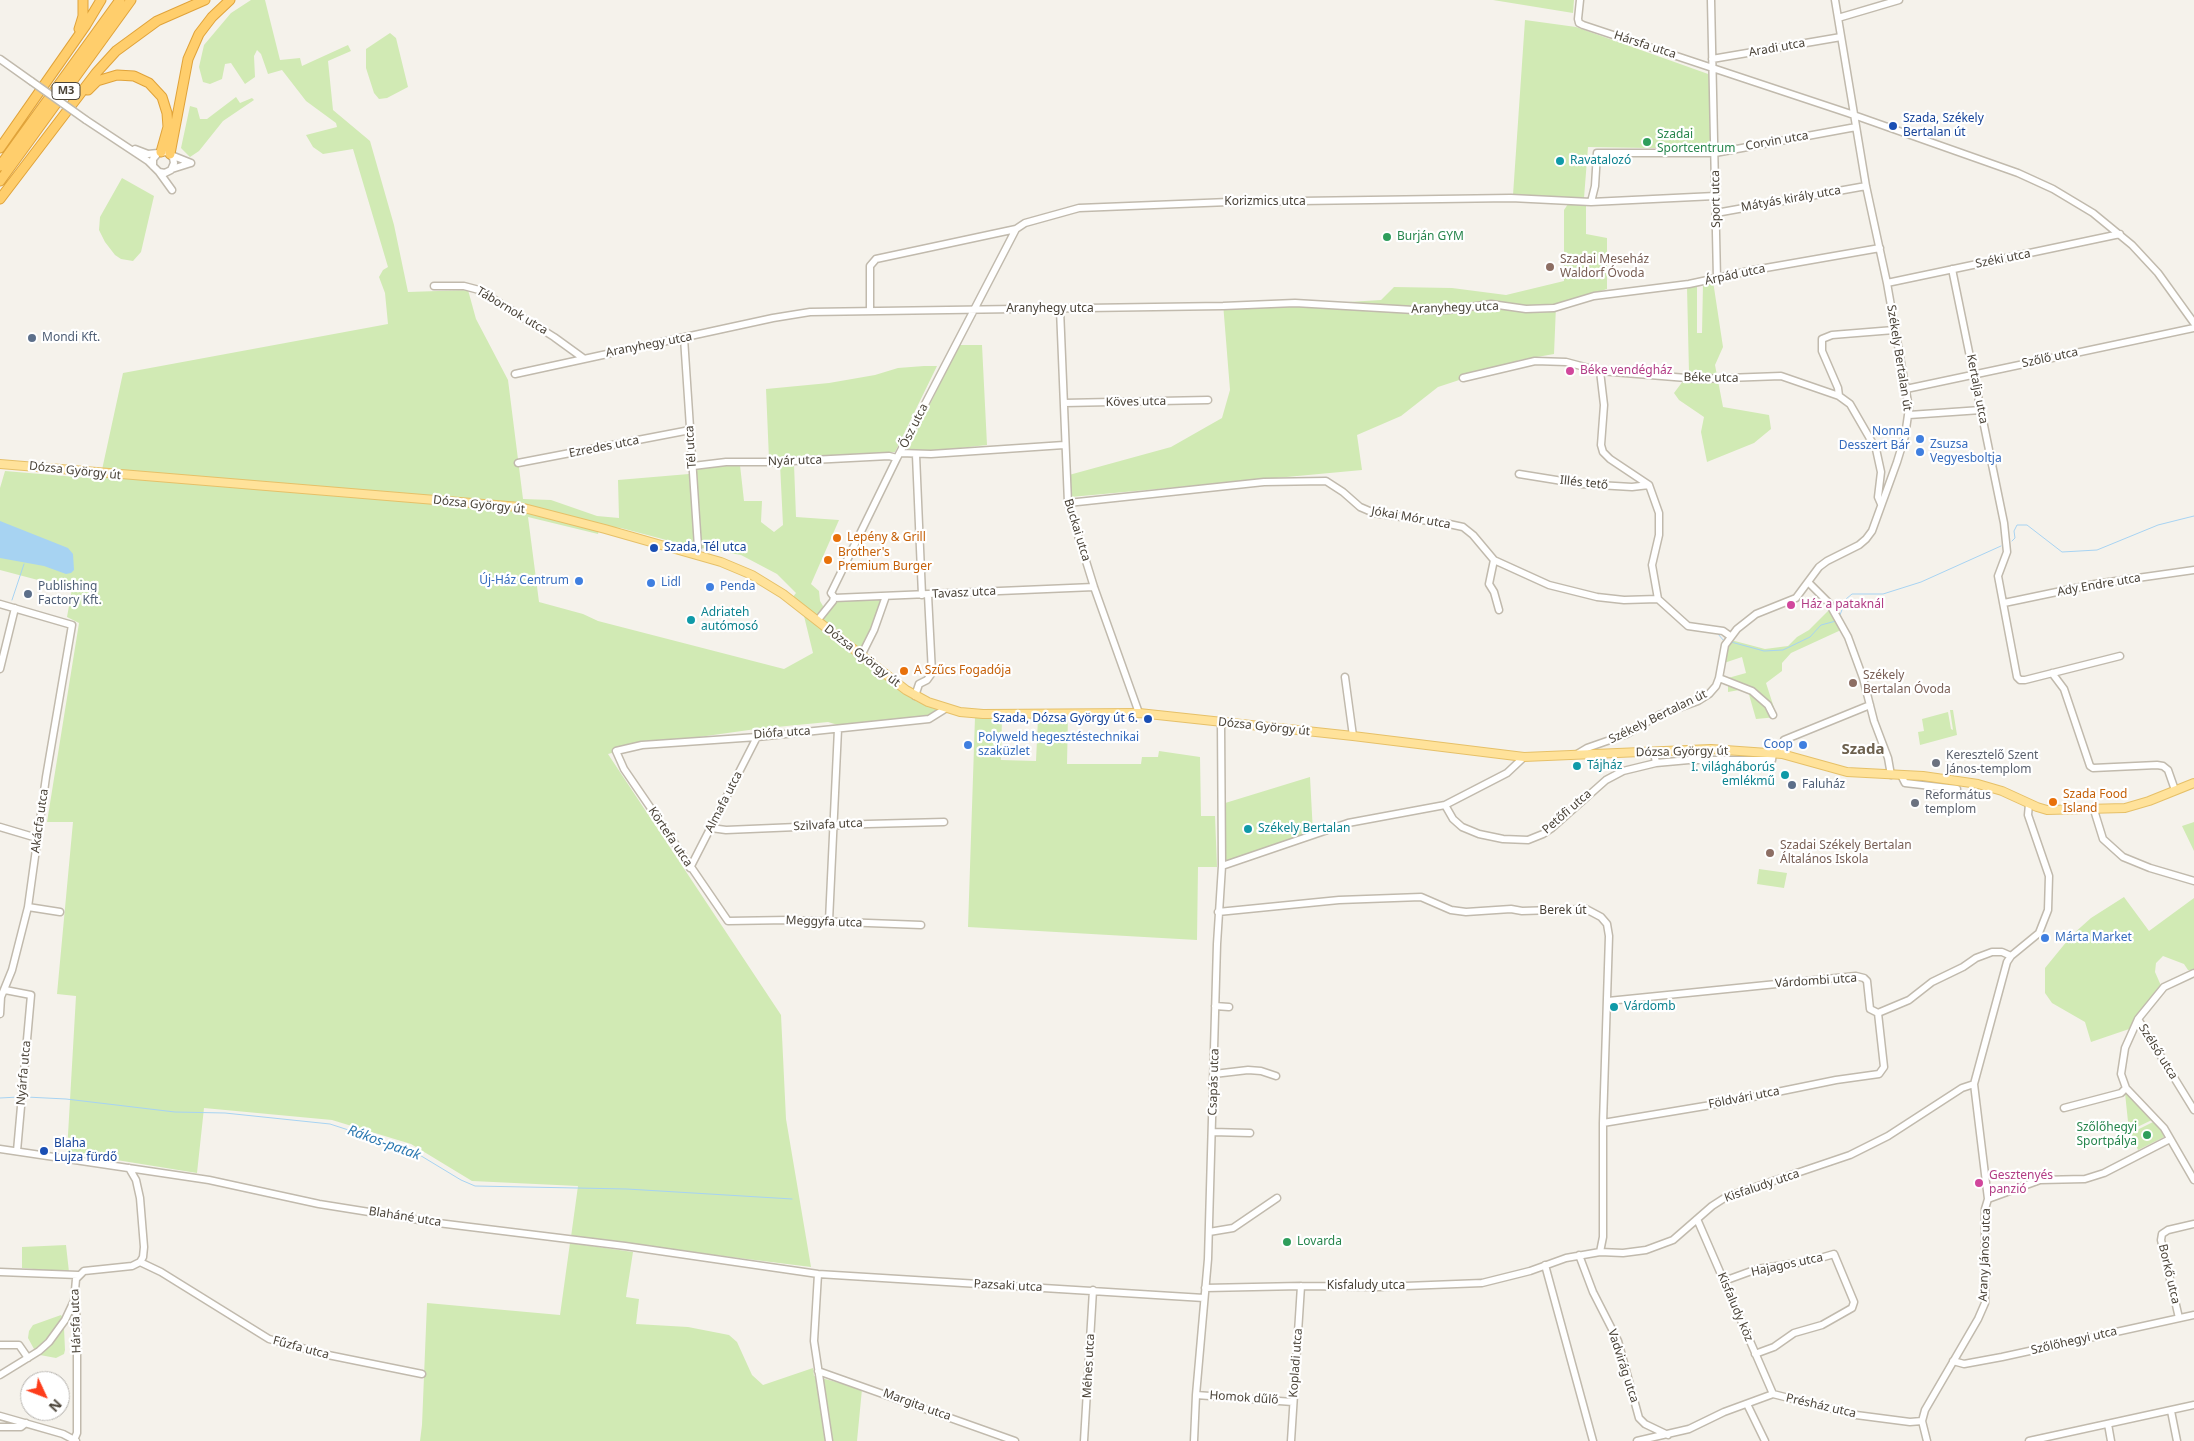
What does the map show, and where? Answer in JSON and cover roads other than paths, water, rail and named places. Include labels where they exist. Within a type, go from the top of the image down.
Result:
[{"type":"highway","points":[[74,42],[83,16],[83,0]]},
{"type":"highway","points":[[0,148],[101,0]]},
{"type":"highway","name":"M3","points":[[0,166],[120,0]]},
{"type":"highway","name":"M3","points":[[0,181],[131,0]]},
{"type":"highway","points":[[0,200],[96,73],[127,42],[157,21],[205,0]]},
{"type":"highway","points":[[165,154],[188,59],[199,34],[212,17],[230,0]]},
{"type":"highway","points":[[59,122],[97,81],[110,76],[134,76],[145,80],[153,86],[162,97],[167,108],[168,127],[165,154]]},
{"type":"main road","name":"Dózsa György út","points":[[0,464],[520,507],[605,528],[738,568],[766,582],[916,696],[946,709],[982,714],[1139,713],[1353,736],[1524,758],[1711,749],[1772,753],[1847,772],[1901,775],[1978,784],[2002,791],[2047,810],[2125,808],[2194,783]]},
{"type":"street","name":"Hársfa utca","points":[[1580,0],[1579,23],[1852,115],[2039,182],[2081,205],[2120,234],[2158,273],[2194,323]]},
{"type":"street","name":"Sport utca","points":[[1711,0],[1717,279]]},
{"type":"street","name":"Székely Bertalan út","points":[[1574,756],[1587,748],[1627,734],[1659,716],[1706,696],[1716,686],[1723,651],[1730,636],[1748,619],[1796,598],[1827,561],[1859,545],[1866,539],[1872,531],[1897,462],[1909,415],[1906,388],[1894,330],[1887,282],[1852,115],[1835,0]]},
{"type":"street","points":[[1838,18],[1899,0]]},
{"type":"street","name":"Aradi utca","points":[[1712,59],[1841,37]]},
{"type":"street","points":[[0,59],[153,166],[172,190],[171,170],[174,160],[165,154]]},
{"type":"street","name":"Corvin utca","points":[[1591,202],[1595,186],[1597,153],[1715,153],[1856,127]]},
{"type":"street","points":[[122,144],[148,154],[165,154],[190,163],[165,173],[159,172]]},
{"type":"street","points":[[153,166],[153,159],[165,154]]},
{"type":"street","name":"Mátyás király utca","points":[[1716,213],[1866,186]]},
{"type":"street","name":"Korizmics utca","points":[[870,311],[870,266],[876,259],[1016,229],[1025,223],[1079,208],[1229,202],[1511,198],[1591,202],[1715,196]]},
{"type":"street","name":"Ősz utca","points":[[817,621],[834,598],[831,594],[898,456],[1016,229]]},
{"type":"street","name":"Széki utca","points":[[1887,282],[2120,234]]},
{"type":"street","name":"Árpád utca","points":[[1589,298],[1717,279],[1880,248]]},
{"type":"street","name":"Kertalja utca","points":[[1952,269],[2004,522],[2007,552],[1998,576],[2017,677],[2020,680],[2025,680],[2120,656]]},
{"type":"street","name":"Tábornok utca","points":[[434,286],[464,286],[479,290],[554,337],[583,358]]},
{"type":"street","name":"Aranyhegy utca","points":[[516,374],[583,358],[792,315],[870,311],[1060,309],[1295,303],[1414,310],[1448,310],[1491,304],[1526,309],[1554,308],[1589,298]]},
{"type":"street","name":"Buckai utca","points":[[1060,309],[1064,445],[1068,503],[1094,587],[1139,713]]},
{"type":"street","name":"Szőlő utca","points":[[1906,388],[2194,328]]},
{"type":"street","name":"Béke utca","points":[[1839,396],[1838,388],[1820,344],[1822,339],[1832,335],[1894,330]]},
{"type":"street","name":"Tél utca","points":[[684,338],[698,546],[697,555]]},
{"type":"street","name":"Béke utca","points":[[1462,378],[1535,361],[1566,362],[1600,371],[1699,379],[1781,376],[1839,396],[1852,407],[1876,449],[1881,472],[1878,496],[1881,504]]},
{"type":"street","points":[[1600,371],[1604,405],[1601,444],[1603,452],[1610,459],[1648,485],[1659,513],[1659,535],[1652,565],[1658,599],[1688,626],[1723,632],[1730,636]]},
{"type":"street","name":"Köves utca","points":[[1064,403],[1208,400]]},
{"type":"street","points":[[1909,415],[1981,410]]},
{"type":"street","name":"Ezredes utca","points":[[518,463],[690,430]]},
{"type":"street","name":"Nyár utca","points":[[693,466],[726,462],[773,462],[898,456],[1064,445]]},
{"type":"street","points":[[916,455],[932,673],[927,680],[919,684],[916,696]]},
{"type":"street","name":"Illés tető","points":[[1520,474],[1581,484],[1632,487],[1648,485]]},
{"type":"street","name":"Jókai Mór utca","points":[[1068,503],[1264,482],[1319,480],[1337,487],[1356,505],[1374,513],[1463,527],[1473,534],[1494,560],[1560,589],[1597,597],[1624,600],[1658,599]]},
{"type":"street","points":[[1494,560],[1490,584],[1499,610]]},
{"type":"street","name":"Ady Endre utca","points":[[2004,602],[2095,584],[2194,570]]},
{"type":"street","points":[[1808,582],[1824,596],[1836,614],[1851,645],[1892,775]]},
{"type":"street","name":"Tavasz utca","points":[[834,598],[1094,587]]},
{"type":"street","points":[[861,656],[874,630],[886,596]]},
{"type":"street","points":[[0,604],[15,608],[0,669]]},
{"type":"street","name":"Akácfa utca","points":[[0,1014],[2,995],[18,949],[28,907],[37,838],[72,625],[15,608]]},
{"type":"street","points":[[2052,673],[2064,689],[2090,766],[2093,768],[2163,766],[2168,770],[2175,790]]},
{"type":"street","points":[[1345,677],[1353,736]]},
{"type":"street","points":[[1719,678],[1752,691],[1768,705],[1773,715]]},
{"type":"street","points":[[1782,754],[1782,741],[1870,705]]},
{"type":"street","name":"Diófa utca","points":[[616,751],[642,745],[757,737],[929,719],[946,709]]},
{"type":"street","name":"Csapás utca","points":[[1194,1441],[1209,1232],[1218,912],[1222,866],[1221,723]]},
{"type":"street","points":[[829,921],[829,888],[835,825],[838,729]]},
{"type":"street","name":"Almafa utca","points":[[690,868],[757,737]]},
{"type":"street","name":"Körtefa utca","points":[[616,751],[624,769],[728,921]]},
{"type":"street","points":[[1654,752],[1656,763]]},
{"type":"street","name":"Dózsa György út","points":[[1656,763],[1689,760],[1772,760],[1772,753]]},
{"type":"street","points":[[1222,866],[1348,823],[1445,805],[1507,773],[1524,758]]},
{"type":"street","name":"Petőfi utca","points":[[1445,805],[1453,819],[1462,827],[1497,838],[1528,840],[1552,828],[1606,780],[1623,771],[1656,763]]},
{"type":"street","name":"Dózsa György út","points":[[1901,775],[1905,783],[1957,789]]},
{"type":"street","points":[[1974,1084],[2003,972],[2011,956],[2039,933],[2048,910],[2049,876],[2028,815],[2029,804]]},
{"type":"street","points":[[2094,810],[2103,840],[2123,857],[2158,871],[2194,881]]},
{"type":"street","name":"Szilvafa utca","points":[[712,828],[726,830],[944,822]]},
{"type":"street","points":[[0,827],[37,838]]},
{"type":"street","name":"Berek út","points":[[1218,912],[1339,900],[1421,897],[1451,910],[1466,912],[1511,909],[1522,911],[1586,909],[1601,917],[1608,928],[1608,1000],[1603,1123],[1603,1237],[1600,1252]]},
{"type":"street","points":[[28,907],[60,912]]},
{"type":"street","name":"Meggyfa utca","points":[[728,921],[829,921],[921,925]]},
{"type":"street","points":[[1878,1013],[1909,1000],[1932,982],[1963,967],[1976,958],[1992,952],[2002,952],[2011,956]]},
{"type":"street","points":[[2194,973],[2164,987],[2155,995],[2138,1020],[2125,1048],[2120,1074],[2126,1088],[2159,1121],[2194,1180]]},
{"type":"street","name":"Várdombi utca","points":[[1608,1000],[1705,989],[1856,976],[1867,981],[1870,1009],[1878,1013]]},
{"type":"street","name":"Nyárfa utca","points":[[2,995],[31,994],[18,1150]]},
{"type":"street","points":[[1215,1006],[1229,1007]]},
{"type":"street","name":"Földvári utca","points":[[1603,1123],[1872,1075],[1884,1070],[1878,1013]]},
{"type":"street","name":"Szélső utca","points":[[2138,1020],[2194,1110]]},
{"type":"street","points":[[1214,1074],[1248,1070],[1261,1071],[1276,1076]]},
{"type":"street","name":"Arany János utca","points":[[1922,1421],[1925,1410],[1982,1312],[1985,1303],[1985,1209],[1988,1199],[1974,1084]]},
{"type":"street","name":"Kisfaludy utca","points":[[1205,1288],[1380,1287],[1482,1283],[1579,1256],[1600,1252],[1640,1252],[1662,1246],[1678,1237],[1712,1206],[1726,1198],[1850,1155],[1888,1136],[1962,1088],[1974,1084]]},
{"type":"street","points":[[2064,1108],[2121,1093],[2126,1088]]},
{"type":"street","points":[[1212,1132],[1250,1133]]},
{"type":"street","points":[[1988,1199],[2040,1180],[2085,1179],[2104,1173],[2170,1139]]},
{"type":"street","name":"Blaháné utca","points":[[0,1148],[226,1183],[319,1204],[814,1274]]},
{"type":"street","points":[[129,1168],[138,1187],[142,1213],[144,1247],[143,1257],[140,1262]]},
{"type":"street","points":[[1209,1232],[1233,1228],[1277,1198]]},
{"type":"street","name":"Kisfaludy köz","points":[[1697,1219],[1773,1394]]},
{"type":"street","name":"Borkő utca","points":[[2179,1318],[2160,1240],[2162,1234],[2168,1230],[2194,1224]]},
{"type":"street","name":"Hajagos utca","points":[[1724,1282],[1757,1269],[1810,1261],[1834,1254],[1854,1302],[1852,1308],[1822,1325],[1790,1336],[1774,1347],[1755,1354]]},
{"type":"street","name":"Vadvirág utca","points":[[1579,1256],[1593,1292],[1618,1341],[1639,1418],[1645,1424],[1668,1435]]},
{"type":"street","name":"Hársfa utca","points":[[75,1440],[77,1319],[74,1302],[75,1284],[78,1275],[89,1270],[132,1266],[140,1262]]},
{"type":"street","name":"Fűzfa utca","points":[[140,1262],[161,1272],[269,1339],[328,1356],[422,1374]]},
{"type":"street","points":[[1545,1265],[1593,1441]]},
{"type":"street","points":[[0,1272],[78,1275]]},
{"type":"street","points":[[814,1274],[814,1341],[829,1441]]},
{"type":"street","name":"Pazsaki utca","points":[[814,1274],[1204,1298]]},
{"type":"street","points":[[1206,1278],[1216,1288]]},
{"type":"street","name":"Kopladi utca","points":[[1291,1441],[1301,1286]]},
{"type":"street","name":"Méhes utca","points":[[1084,1441],[1093,1290]]},
{"type":"street","points":[[0,1375],[28,1358],[49,1342],[65,1320],[74,1302]]},
{"type":"street","name":"Szőlőhegyi utca","points":[[1953,1361],[1967,1364],[2194,1315]]},
{"type":"street","points":[[0,1345],[19,1346],[28,1358]]},
{"type":"street","name":"Margita utca","points":[[818,1371],[1015,1441]]},
{"type":"street","name":"Présház utca","points":[[1637,1441],[1689,1429],[1724,1412],[1773,1394],[1856,1415],[1910,1422],[1922,1421]]},
{"type":"street","name":"Homok dűlő","points":[[1196,1395],[1293,1402]]},
{"type":"street","points":[[1747,1404],[1765,1441]]},
{"type":"street","points":[[2029,1441],[2194,1405]]},
{"type":"street","points":[[2171,1411],[2177,1441]]},
{"type":"street","points":[[0,1416],[63,1434],[75,1440]]},
{"type":"street","points":[[1922,1421],[1926,1441]]},
{"type":"street","points":[[0,1426],[21,1427],[26,1423]]},
{"type":"street","points":[[2108,1424],[2111,1441]]},
{"type":"water","points":[[0,521],[68,548],[73,554],[74,570],[66,574],[44,566],[0,558]]},
{"type":"waterway","points":[[2012,541],[2015,538],[2014,531],[2017,525],[2027,525],[2062,552],[2097,550],[2158,525],[2194,516]]},
{"type":"waterway","points":[[1840,615],[1846,599],[1852,594],[1883,594],[1921,582],[2001,546]]},
{"type":"waterway","points":[[12,600],[24,564]]},
{"type":"waterway","points":[[1731,642],[1764,651],[1783,650],[1810,637],[1821,625],[1836,621]]},
{"type":"waterway","points":[[1718,634],[1724,641]]},
{"type":"waterway","name":"Rákos-patak","points":[[0,1098],[19,1097]]},
{"type":"waterway","name":"Rákos-patak","points":[[26,1097],[66,1099],[175,1112],[225,1113],[330,1124],[413,1151],[461,1180],[475,1186],[627,1189],[792,1199]]},
{"type":"place","name":"Szada, Székely Bertalan út","points":[[1893,126]]},
{"type":"place","name":"Szadai Sportcentrum","points":[[1647,142]]},
{"type":"place","name":"Ravatalozó","points":[[1560,161]]},
{"type":"place","name":"Burján GYM","points":[[1387,237]]},
{"type":"place","name":"Szadai Meseház Waldorf Óvoda","points":[[1550,267]]},
{"type":"place","name":"Mondi Kft.","points":[[32,338]]},
{"type":"place","name":"Béke vendégház","points":[[1570,371]]},
{"type":"place","name":"Nonna Desszert Bár","points":[[1920,439]]},
{"type":"place","name":"Zsuzsa Vegyesboltja","points":[[1920,452]]},
{"type":"place","name":"Lepény & Grill","points":[[837,538]]},
{"type":"place","name":"Szada, Tél utca","points":[[654,548]]},
{"type":"place","name":"Brother's Premium Burger","points":[[828,560]]},
{"type":"place","name":"Új-Ház Centrum","points":[[579,581]]},
{"type":"place","name":"Lidl","points":[[651,583]]},
{"type":"place","name":"Penda","points":[[710,587]]},
{"type":"place","name":"Publishing Factory Kft.","points":[[28,594]]},
{"type":"place","name":"Ház a pataknál","points":[[1791,605]]},
{"type":"place","name":"Adriateh autómosó","points":[[691,620]]},
{"type":"place","name":"A Szűcs Fogadója","points":[[904,671]]},
{"type":"place","name":"Székely Bertalan Óvoda","points":[[1853,683]]},
{"type":"place","name":"Szada, Dózsa György út 6.","points":[[1148,719]]},
{"type":"place","name":"Polyweld hegesztéstechnikai szaküzlet","points":[[968,745]]},
{"type":"place","name":"Coop","points":[[1803,745]]},
{"type":"place","name":"Keresztelő Szent János-templom","points":[[1936,763]]},
{"type":"place","name":"Tájház","points":[[1577,766]]},
{"type":"place","name":"I. világháborús emlékmű","points":[[1785,775]]},
{"type":"place","name":"Faluház","points":[[1792,785]]},
{"type":"place","name":"Szada Food Island","points":[[2053,802]]},
{"type":"place","name":"Református templom","points":[[1915,803]]},
{"type":"place","name":"Székely Bertalan","points":[[1248,829]]},
{"type":"place","name":"Szadai Székely Bertalan Általános Iskola","points":[[1770,853]]},
{"type":"place","name":"Márta Market","points":[[2045,938]]},
{"type":"place","name":"Várdomb","points":[[1614,1007]]},
{"type":"place","name":"Szőlőhegyi Sportpálya","points":[[2147,1135]]},
{"type":"place","name":"Blaha Lujza fürdő","points":[[44,1151]]},
{"type":"place","name":"Gesztenyés panzió","points":[[1979,1183]]},
{"type":"place","name":"Lovarda","points":[[1287,1242]]},
{"type":"district","name":"Szada","points":[[1863,750]]}]
